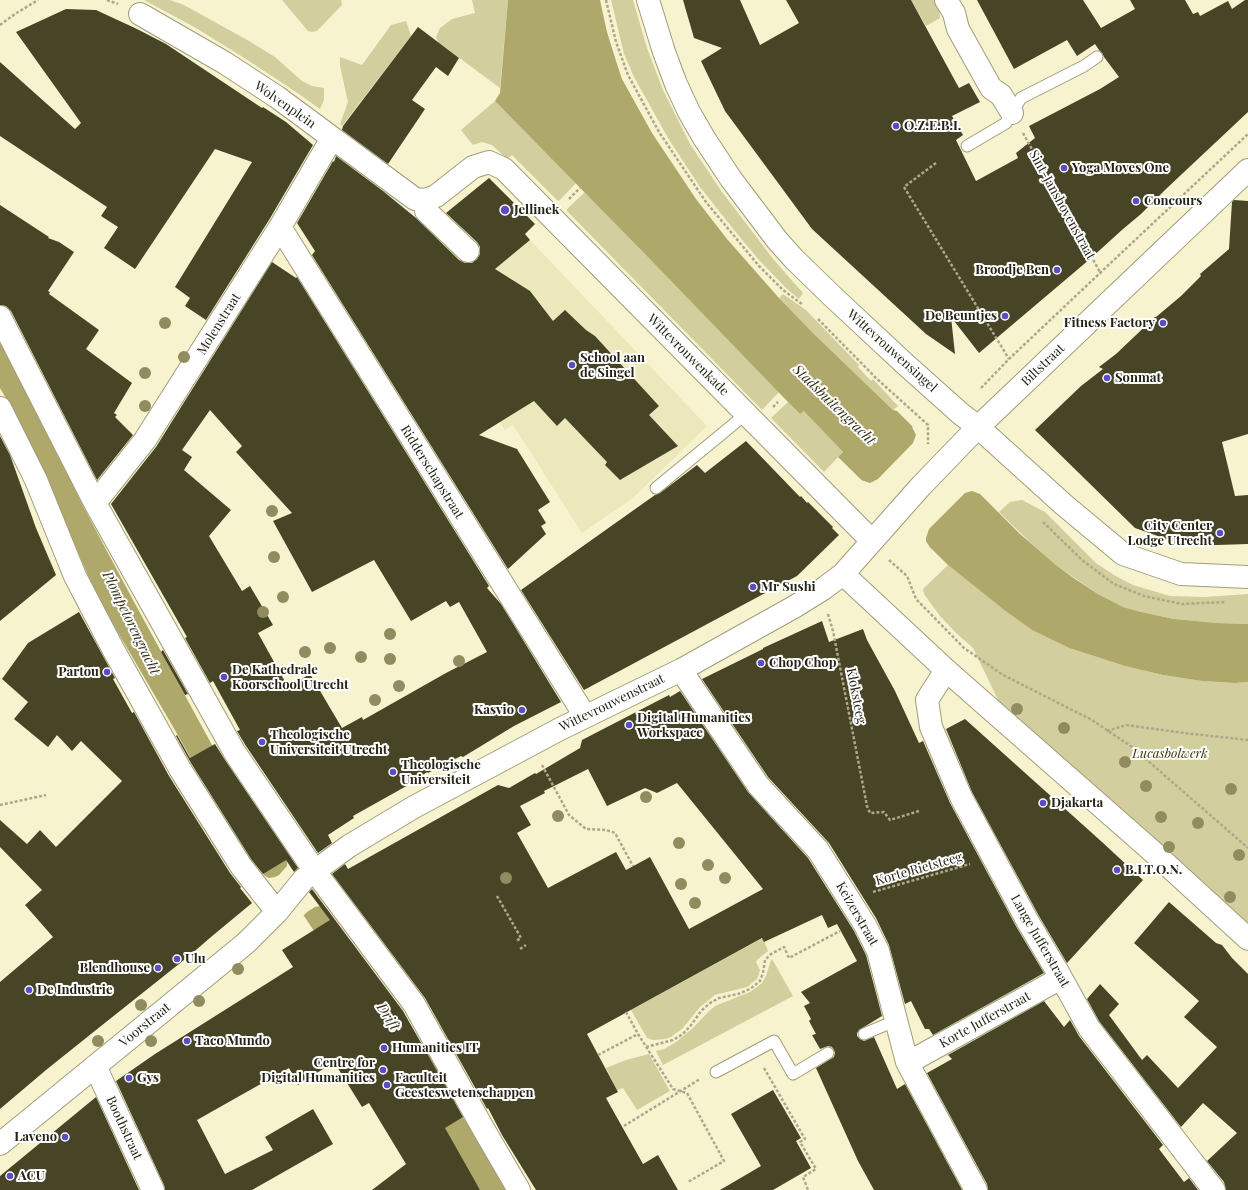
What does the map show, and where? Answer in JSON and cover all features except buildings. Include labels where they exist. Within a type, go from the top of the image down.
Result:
[{"type":"street","name":"Wittevrouwensingel","points":[[648,0],[664,52],[689,112],[704,138],[731,179],[760,218],[794,258],[830,295],[961,414],[978,427],[1063,504],[1123,554],[1181,574],[1248,576]]},
{"type":"street","points":[[947,0],[954,13],[958,29],[991,88],[1001,95],[1012,113]]},
{"type":"street","name":"Wolvenplein","points":[[140,14],[231,68],[276,97],[414,199],[425,200]]},
{"type":"street","name":"Molenstraat","points":[[95,503],[145,440],[280,227],[332,138]]},
{"type":"street","name":"Wittevrouwenkade","points":[[425,200],[436,196],[473,167],[489,162],[504,169],[872,541]]},
{"type":"street","name":"Biltstraat","points":[[894,516],[978,427],[1248,170]]},
{"type":"street","points":[[425,200],[426,210],[468,251]]},
{"type":"street","name":"Ridderschapstraat","points":[[280,227],[584,716]]},
{"type":"street","points":[[0,317],[95,503],[235,753],[309,875],[414,1004],[519,1190]]},
{"type":"street","points":[[0,408],[36,480],[75,576],[113,649],[180,769],[241,866],[280,907]]},
{"type":"street","name":"Wittevrouwenstraat","points":[[309,875],[349,846],[414,807],[584,716],[681,670],[794,607],[843,574],[894,516]]},
{"type":"street","points":[[843,574],[946,670],[1152,851],[1248,939]]},
{"type":"street","name":"Keizerstraat","points":[[681,670],[758,785],[818,850],[865,925],[878,951],[907,1062],[976,1190]]},
{"type":"street","name":"Lange Jufferstraat","points":[[946,670],[927,700],[931,727],[961,797],[1028,922],[1089,1028],[1214,1190]]},
{"type":"street","name":"Voorstraat","points":[[0,1144],[246,943],[309,875]]},
{"type":"street","name":"Korte Jufferstraat","points":[[907,1062],[1061,978]]},
{"type":"street","name":"Boothstraat","points":[[95,1066],[153,1190]]},
{"type":"lane","points":[[967,146],[1006,123],[1021,98],[1084,66],[1097,57]]},
{"type":"lane","points":[[656,488],[746,414]]},
{"type":"lane","points":[[864,1034],[897,1020]]},
{"type":"lane","points":[[716,1072],[774,1041],[793,1074],[828,1053]]},
{"type":"path","points":[[0,25],[38,0]]},
{"type":"path","name":"Sint-Janshovenstraat","points":[[1012,113],[1100,273],[1115,296]]},
{"type":"path","points":[[984,384],[1248,134]]},
{"type":"path","points":[[936,163],[904,187],[1009,359]]},
{"type":"path","points":[[567,200],[580,188]]},
{"type":"path","points":[[872,541],[907,576],[916,598],[964,648],[1004,675],[1092,720],[1132,747],[1248,848]]},
{"type":"path","name":"Kloksteeg","points":[[816,593],[830,617],[867,806],[870,813],[884,812],[890,820],[919,811]]},
{"type":"path","points":[[1107,731],[1126,725],[1248,740]]},
{"type":"path","points":[[531,744],[569,815],[586,829],[606,830],[615,833],[633,866]]},
{"type":"path","points":[[0,805],[46,795]]},
{"type":"path","name":"Korte Rietsteeg","points":[[850,901],[866,894],[976,863],[993,856]]},
{"type":"path","points":[[497,896],[521,938],[516,941]]},
{"type":"path","points":[[646,1047],[673,1040],[683,1034],[701,1011],[710,1004],[720,998],[738,994],[760,981],[765,960],[771,954],[784,947],[789,958],[843,930],[846,935],[865,925]]},
{"type":"path","points":[[520,949],[526,945]]},
{"type":"path","points":[[626,1012],[638,1034],[673,1089],[679,1092],[687,1093],[724,1161],[688,1182]]},
{"type":"path","points":[[598,1055],[638,1034]]},
{"type":"path","points":[[755,1052],[805,1139],[800,1142],[816,1169],[803,1177],[808,1190]]},
{"type":"path","points":[[624,1126],[693,1082]]},
{"type":"shaded area","points":[[530,240],[707,426],[632,499],[582,533],[513,425],[505,430],[500,422],[488,275]]},
{"type":"green space","points":[[144,0],[170,0],[184,5],[275,57],[302,81],[312,86],[324,88],[324,100],[320,109],[246,59],[196,28]]},
{"type":"green space","points":[[282,0],[341,0],[342,5],[317,31],[312,32],[308,31]]},
{"type":"green space","points":[[472,0],[508,0],[500,88],[438,42],[436,37],[440,28],[452,19],[475,13]]},
{"type":"green space","points":[[611,0],[633,0],[647,48],[663,90],[690,144],[722,192],[774,260],[803,293],[799,299],[787,289],[759,260],[734,230],[700,187],[668,138],[634,77],[624,54]]},
{"type":"green space","points":[[911,0],[935,0],[939,8],[940,18],[926,26]]},
{"type":"green space","points":[[406,21],[411,36],[342,126],[340,124],[348,102],[340,66],[340,57],[362,65],[391,25]]},
{"type":"green space","points":[[495,101],[576,183],[559,201],[512,155],[507,159],[492,145],[482,142],[473,145],[461,130]]},
{"type":"green space","points":[[585,192],[779,392],[762,410],[567,211],[567,209]]},
{"type":"green space","points":[[783,294],[806,310],[859,365],[858,367],[871,381],[873,379],[898,406],[893,410],[814,334],[779,298]]},
{"type":"green space","points":[[788,402],[800,414],[804,410],[843,452],[824,472],[771,418]]},
{"type":"green space","points":[[1022,500],[1045,512],[1096,563],[1133,585],[1170,596],[1205,597],[1248,594],[1248,624],[1174,619],[1123,607],[1098,594],[1056,565],[999,512],[1010,502]]},
{"type":"green space","name":"Lucasbolwerk","points":[[948,565],[1004,610],[1032,630],[1069,648],[1125,666],[1163,675],[1202,681],[1235,683],[1248,682],[1248,929],[1000,704],[973,648],[940,616],[924,594],[923,589]]},
{"type":"green space","points":[[763,938],[768,951],[756,962],[760,970],[757,979],[747,987],[715,995],[700,1007],[683,1028],[671,1037],[653,1040],[647,1038],[631,1010]]},
{"type":"green space","points":[[772,959],[793,996],[663,1065],[656,1051],[664,1049],[676,1042],[693,1028],[715,1006],[750,992],[762,983]]},
{"type":"green space","points":[[649,1054],[670,1091],[637,1110],[623,1088],[617,1090],[606,1068],[626,1060]]},
{"type":"water","name":"Stadsbuitengracht","points":[[508,0],[600,0],[607,32],[622,79],[652,133],[696,199],[727,239],[779,298],[893,410],[897,411],[1020,534],[1075,579],[1098,594],[1123,607],[1141,612],[1174,619],[1248,624],[1248,682],[1235,683],[1202,681],[1163,675],[1125,666],[1069,648],[1032,630],[1004,610],[948,565],[838,457],[843,452],[804,411],[800,414],[788,402],[495,101],[500,93]]},
{"type":"water","points":[[0,340],[25,387],[83,506],[212,745],[272,838],[327,909],[432,1059],[461,1114],[508,1190],[480,1190],[304,916],[264,875],[242,839],[214,799],[99,600],[38,462],[14,412],[0,388]]},
{"type":"pier","points":[[914,426],[981,493],[972,491],[965,493],[929,529],[926,538],[929,546],[928,548],[859,481],[861,480],[870,483],[878,479],[913,443],[916,435],[912,427]]},
{"type":"pier","points":[[287,859],[326,907],[315,907],[302,917],[263,875],[269,878],[279,875],[287,866]]},
{"type":"place","name":"O.Z.E.B.I.","points":[[896,126]]},
{"type":"place","name":"Yoga Moves One","points":[[1064,168]]},
{"type":"place","name":"Concours","points":[[1136,201]]},
{"type":"place","name":"Jellinek","points":[[505,210]]},
{"type":"place","name":"Broodje Ben","points":[[1057,270]]},
{"type":"place","name":"De Beuntjes","points":[[1005,316]]},
{"type":"place","name":"Fitness Factory","points":[[1163,323]]},
{"type":"place","name":"School aan de Singel","points":[[572,365]]},
{"type":"place","name":"Sonmat","points":[[1107,378]]},
{"type":"place","name":"City Center Lodge Utrecht","points":[[1220,533]]},
{"type":"place","name":"Mr Sushi","points":[[753,587]]},
{"type":"place","name":"Chop Chop","points":[[761,663]]},
{"type":"place","name":"Partou","points":[[107,672]]},
{"type":"place","name":"De Kathedrale Koorschool Utrecht","points":[[224,677]]},
{"type":"place","name":"Kasvio","points":[[522,710]]},
{"type":"place","name":"Digital Humanities Workspace","points":[[629,725]]},
{"type":"place","name":"Theologische Universiteit Utrecht","points":[[262,742]]},
{"type":"place","name":"Theologische Universiteit","points":[[393,772]]},
{"type":"place","name":"Djakarta","points":[[1043,803]]},
{"type":"place","name":"B.I.T.O.N.","points":[[1117,870]]},
{"type":"place","name":"Ulu","points":[[177,959]]},
{"type":"place","name":"Blendhouse","points":[[158,968]]},
{"type":"place","name":"De Industrie","points":[[29,990]]},
{"type":"place","name":"Taco Mundo","points":[[187,1041]]},
{"type":"place","name":"Humanities IT","points":[[384,1048]]},
{"type":"place","name":"Centre for Digital Humanities","points":[[383,1070]]},
{"type":"place","name":"Gys","points":[[129,1078]]},
{"type":"place","name":"Faculteit Geesteswetenschappen","points":[[387,1085]]},
{"type":"place","name":"Laveno","points":[[65,1137]]},
{"type":"place","name":"ACU","points":[[10,1176]]},
{"type":"water label","name":"Plompetorengracht","points":[[131,623]]},
{"type":"water label","name":"Drift","points":[[388,1017]]}]
